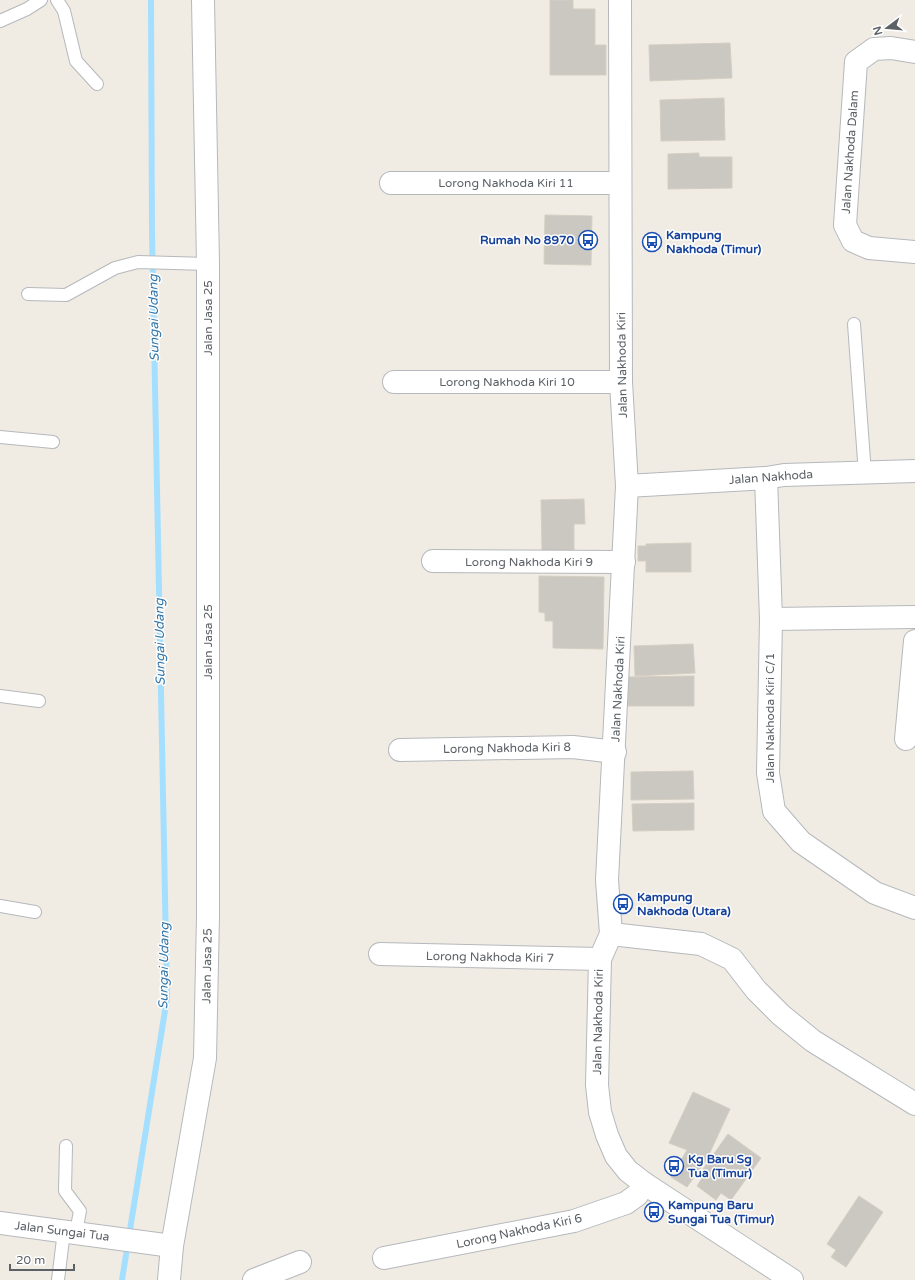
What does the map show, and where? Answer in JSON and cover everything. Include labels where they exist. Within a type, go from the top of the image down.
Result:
[{"type":"street","name":"Jalan Jasa 25","points":[[169,1280],[172,1246],[205,1058],[208,916],[208,264],[203,0]]},
{"type":"street","name":"Jalan Nakhoda Kiri","points":[[620,0],[621,382],[627,486],[615,752],[607,880],[611,934],[600,959],[596,1085],[600,1112],[607,1135],[616,1156],[628,1170],[644,1184],[783,1278]]},
{"type":"street","name":"Jalan Nakhoda Dalam","points":[[915,52],[891,48],[874,49],[856,62],[845,225],[853,241],[869,248],[915,252]]},
{"type":"street","name":"Lorong Nakhoda Kiri 11","points":[[391,183],[620,183]]},
{"type":"street","name":"Lorong Nakhoda Kiri 10","points":[[394,382],[621,382]]},
{"type":"street","name":"Jalan Nakhoda","points":[[627,486],[766,478],[784,475],[915,472]]},
{"type":"street","name":"Jalan Nakhoda Kiri C/1","points":[[766,478],[771,619],[768,773],[774,811],[800,842],[875,893],[915,908]]},
{"type":"street","name":"Lorong Nakhoda Kiri 9","points":[[433,561],[624,562]]},
{"type":"street","points":[[771,619],[915,616]]},
{"type":"street","points":[[906,739],[915,642]]},
{"type":"street","name":"Lorong Nakhoda Kiri 8","points":[[400,750],[573,747],[615,752]]},
{"type":"street","points":[[611,934],[701,944],[732,959],[756,990],[781,1015],[814,1041],[915,1104]]},
{"type":"street","name":"Lorong Nakhoda Kiri 7","points":[[380,954],[600,959]]},
{"type":"street","name":"Lorong Nakhoda Kiri 6","points":[[384,1258],[574,1221],[626,1203],[644,1184]]},
{"type":"street","name":"Jalan Sungai Tua","points":[[0,1223],[172,1246]]},
{"type":"street","points":[[254,1280],[300,1262]]},
{"type":"lane","points":[[0,21],[27,9],[41,0]]},
{"type":"lane","points":[[57,0],[64,11],[76,61],[96,84]]},
{"type":"lane","points":[[28,294],[66,295],[115,268],[138,262],[208,264]]},
{"type":"lane","points":[[854,324],[865,474]]},
{"type":"lane","points":[[0,437],[53,442]]},
{"type":"lane","points":[[0,696],[39,701]]},
{"type":"lane","points":[[0,906],[35,912]]},
{"type":"lane","points":[[58,1280],[78,1233],[80,1211],[65,1191],[66,1146]]},
{"type":"building","points":[[550,0],[573,0],[573,9],[595,9],[595,45],[606,45],[606,75],[550,75]]},
{"type":"building","points":[[730,43],[732,78],[650,81],[649,45]]},
{"type":"building","points":[[724,98],[725,140],[661,141],[660,100]]},
{"type":"building","points":[[699,153],[699,157],[732,157],[732,188],[668,189],[668,154]]},
{"type":"building","points":[[545,215],[592,216],[591,265],[544,264]]},
{"type":"building","points":[[584,499],[585,524],[574,524],[574,550],[542,551],[541,500]]},
{"type":"building","points":[[691,543],[691,572],[646,572],[646,561],[638,561],[638,546],[646,546],[646,544]]},
{"type":"building","points":[[539,576],[604,577],[603,649],[553,648],[553,621],[545,621],[545,613],[539,612]]},
{"type":"building","points":[[693,644],[695,673],[635,676],[634,646]]},
{"type":"building","points":[[694,676],[694,706],[628,706],[628,677]]},
{"type":"building","points":[[693,771],[694,799],[631,800],[631,772]]},
{"type":"building","points":[[694,803],[694,830],[633,831],[632,804]]},
{"type":"building","points":[[693,1092],[730,1109],[707,1159],[687,1187],[671,1177],[687,1150],[669,1143]]},
{"type":"building","points":[[728,1134],[761,1158],[731,1200],[721,1193],[716,1200],[697,1186],[706,1172],[703,1169]]},
{"type":"building","points":[[859,1196],[883,1212],[846,1267],[831,1257],[836,1250],[827,1244]]},
{"type":"waterway","name":"Sungai Udang","points":[[122,1280],[167,998],[152,233],[151,0]]},
{"type":"place","name":"Rumah No 8970","points":[[588,240]]},
{"type":"place","name":"Kampung Nakhoda (Timur)","points":[[652,242]]},
{"type":"place","name":"Kampung Nakhoda (Utara)","points":[[623,904]]},
{"type":"place","name":"Kg Baru Sg Tua (Timur)","points":[[674,1166]]},
{"type":"place","name":"Kampung Baru Sungai Tua (Timur)","points":[[654,1212]]}]
